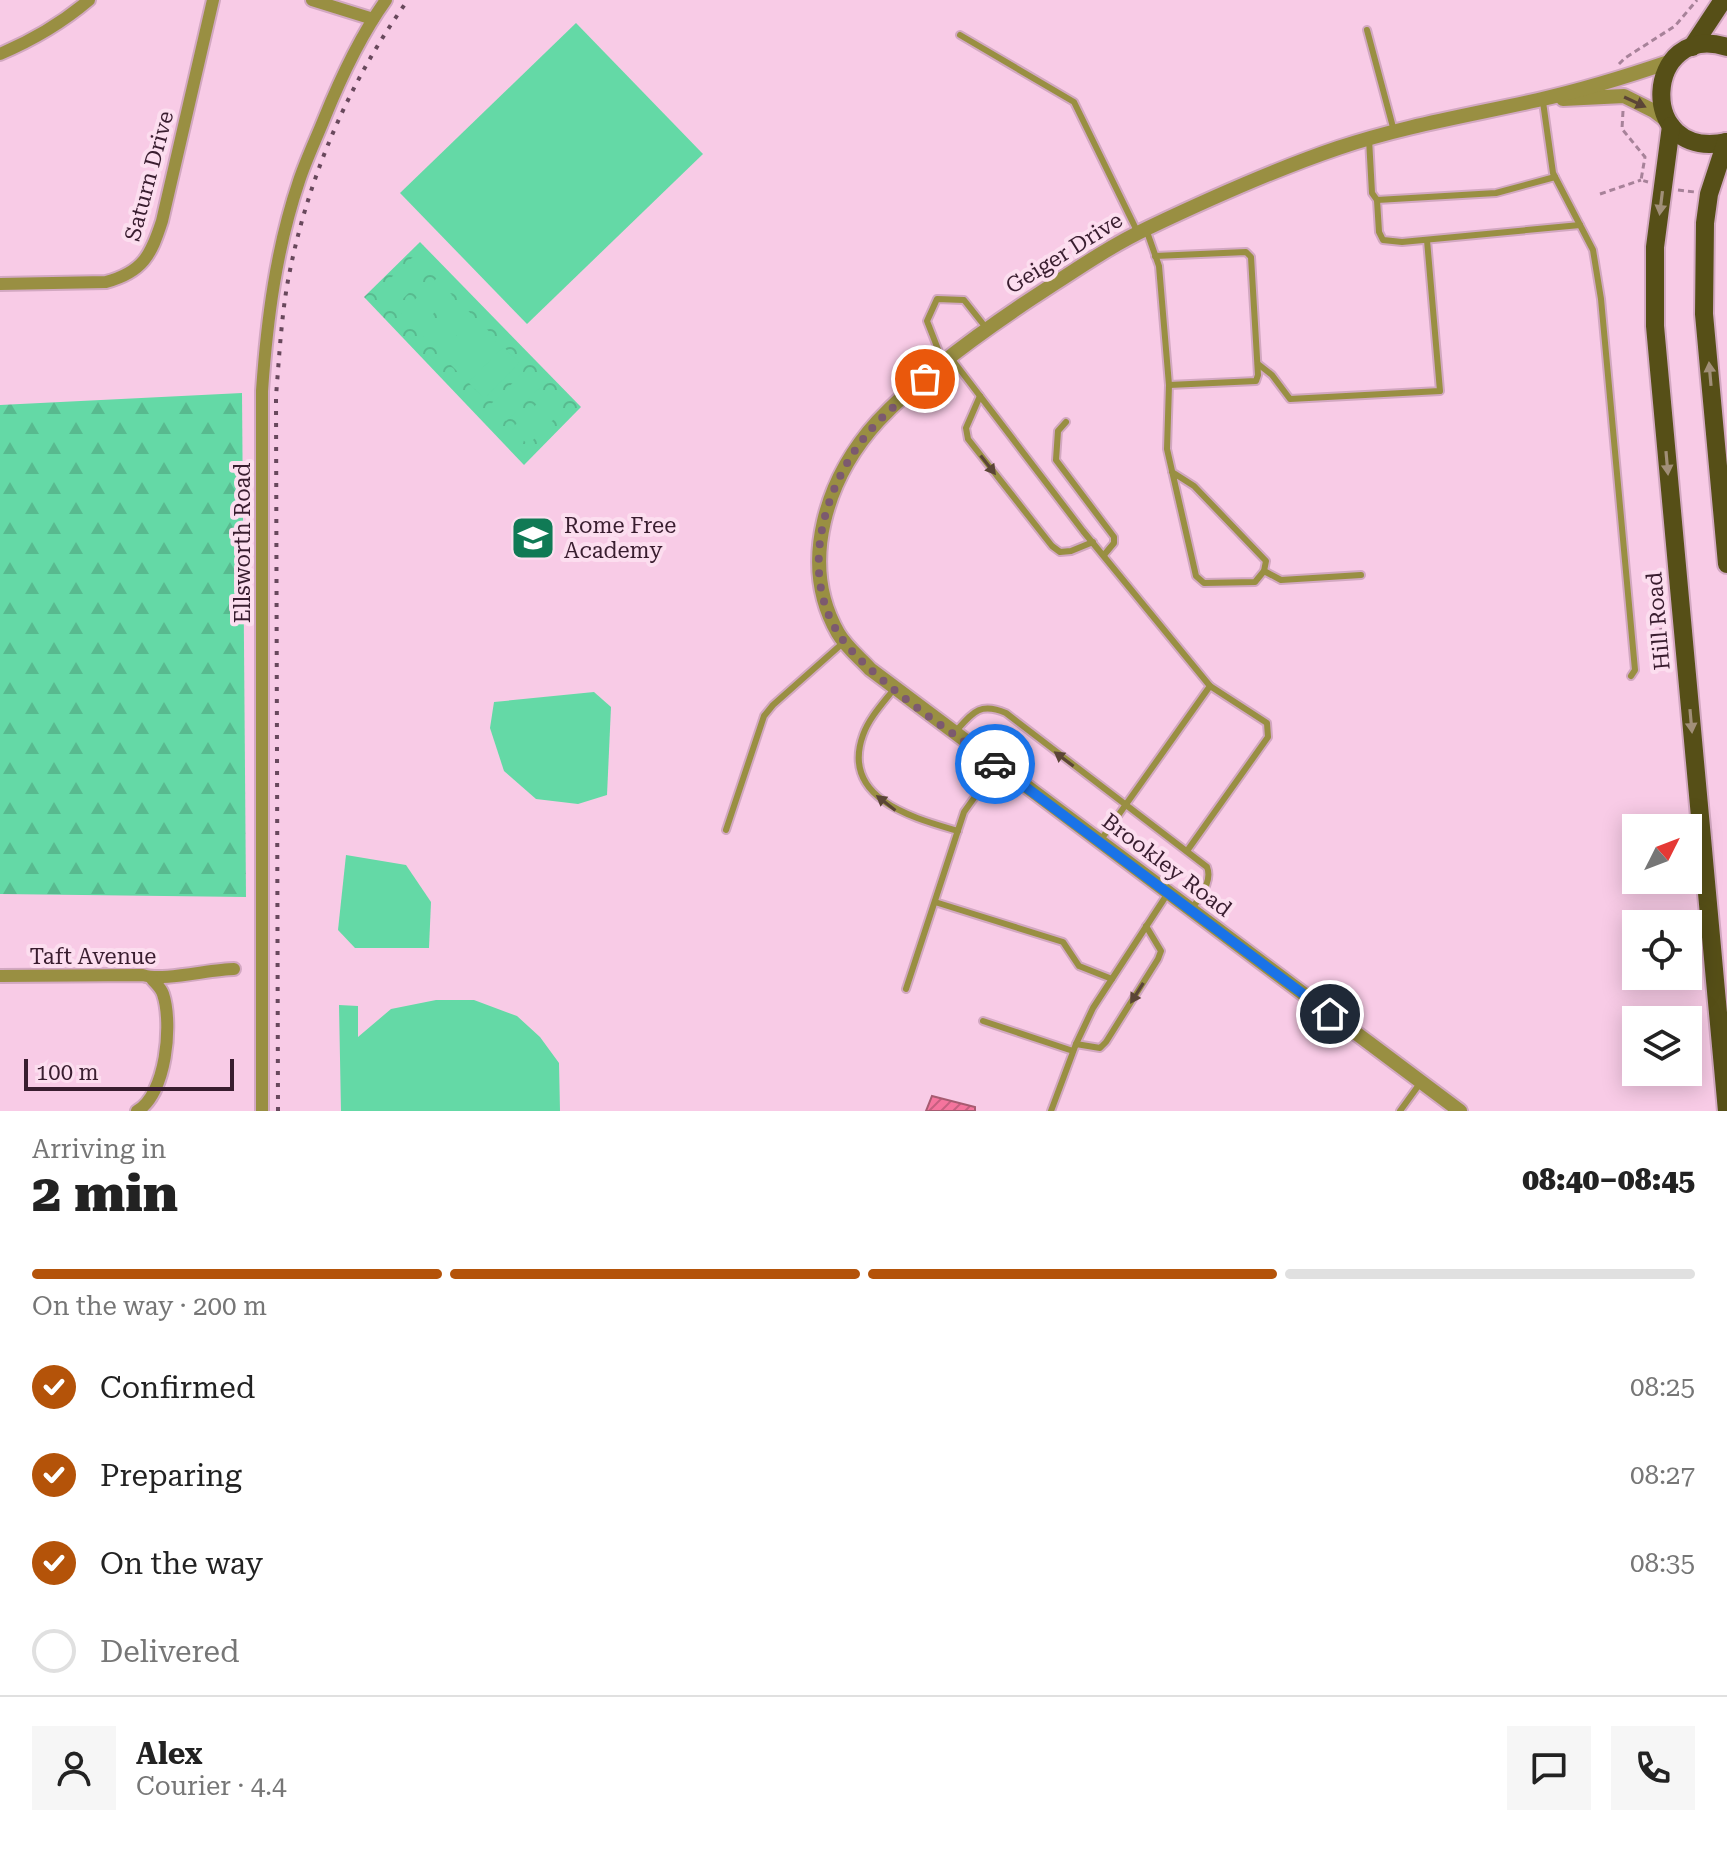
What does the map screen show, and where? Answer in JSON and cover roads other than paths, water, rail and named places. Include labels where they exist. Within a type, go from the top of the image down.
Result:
[{"type":"main road","points":[[1672,61],[1692,47],[1723,0]]},
{"type":"main road","points":[[1692,47],[1706,44],[1727,47]]},
{"type":"main road","name":"Hill Road","points":[[1672,61],[1663,75],[1660,91],[1661,106],[1669,124],[1655,247],[1655,326],[1727,1111]]},
{"type":"main road","points":[[1669,124],[1696,143],[1711,145],[1726,142],[1709,194],[1703,277],[1727,564]]},
{"type":"street","points":[[0,54],[67,19],[89,0]]},
{"type":"street","name":"Saturn Drive","points":[[0,284],[106,282],[122,278],[137,269],[152,252],[162,221],[213,0]]},
{"type":"street","points":[[312,0],[373,19]]},
{"type":"street","name":"Ellsworth Road","points":[[262,1111],[262,391],[270,300],[299,181],[337,86],[386,0]]},
{"type":"street","name":"Geiger Drive","points":[[848,646],[828,613],[819,579],[818,552],[824,516],[845,468],[879,420],[987,329],[1083,264],[1142,231],[1280,170],[1394,131],[1542,99],[1672,61]]},
{"type":"street","name":"Geiger Drive","points":[[1542,99],[1624,96],[1669,124]]},
{"type":"street","name":"Brookley Road","points":[[848,646],[953,733],[1460,1111]]},
{"type":"street","name":"Taft Avenue","points":[[0,976],[143,975],[152,979],[212,969],[234,969]]},
{"type":"street","points":[[137,1111],[153,1098],[162,1070],[166,1009],[162,991],[152,979]]},
{"type":"lane","points":[[1367,30],[1394,131]]},
{"type":"lane","points":[[960,35],[1074,102],[1159,266],[1169,385],[1167,449],[1172,472],[1196,576],[1204,583],[1255,582],[1264,571],[1266,561],[1194,486],[1172,472]]},
{"type":"lane","points":[[1542,99],[1555,177],[1593,250],[1601,299],[1635,670],[1631,676]]},
{"type":"lane","points":[[1369,139],[1372,193],[1377,200],[1379,232],[1383,240],[1402,242],[1580,225]]},
{"type":"lane","points":[[1377,200],[1496,193],[1555,177]]},
{"type":"lane","points":[[1258,364],[1272,375],[1290,399],[1440,391],[1427,240]]},
{"type":"lane","points":[[1155,256],[1246,252],[1251,257],[1258,364],[1256,381],[1169,385]]},
{"type":"lane","points":[[987,329],[964,300],[937,299],[927,321],[947,361],[980,396],[1210,686],[1267,723],[1268,737],[1187,851]]},
{"type":"lane","points":[[980,396],[966,428],[968,439],[1052,546],[1060,552],[1071,551],[1093,542]]},
{"type":"lane","points":[[1066,422],[1058,431],[1056,460],[1114,537],[1114,543],[1104,555]]},
{"type":"lane","points":[[1264,571],[1281,580],[1361,575]]},
{"type":"lane","points":[[726,830],[764,716],[848,646]]},
{"type":"lane","points":[[1100,842],[1210,686]]},
{"type":"lane","points":[[895,688],[862,737],[859,753],[868,786],[895,811],[958,831]]},
{"type":"lane","points":[[953,733],[976,710],[993,707],[1006,713],[1207,867],[1210,873],[1207,884],[1191,911]]},
{"type":"lane","points":[[906,989],[964,812],[997,766]]},
{"type":"lane","points":[[1051,1111],[1074,1047],[1093,1008],[1168,893]]},
{"type":"lane","points":[[935,902],[1063,942],[1079,966],[1112,979]]},
{"type":"lane","points":[[983,1021],[1074,1047],[1100,1048],[1158,959],[1161,951],[1146,926]]},
{"type":"lane","points":[[1400,1111],[1421,1082]]},
{"type":"railway","points":[[278,1111],[276,396],[283,313],[305,211],[331,137],[366,66],[408,0]]},
{"type":"place","name":"Rome Free Academy","points":[[533,538]]}]
